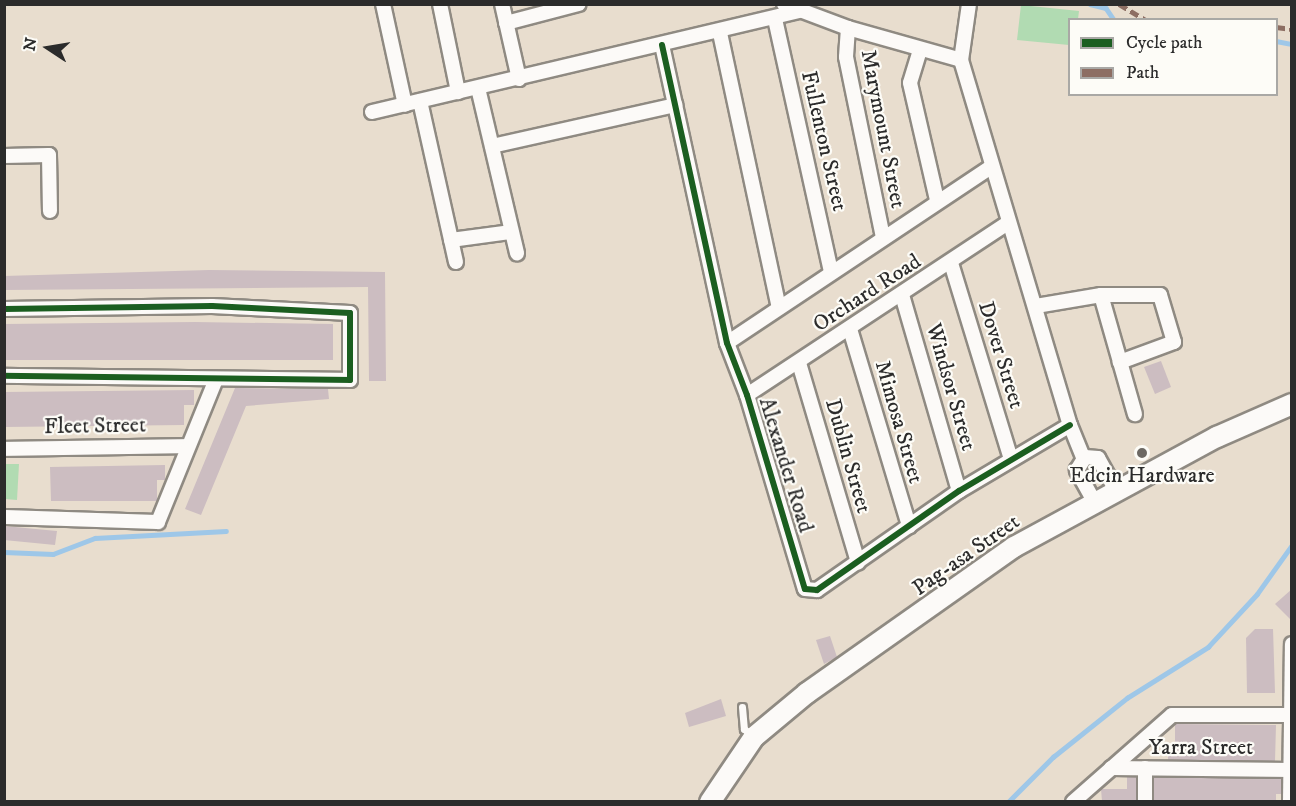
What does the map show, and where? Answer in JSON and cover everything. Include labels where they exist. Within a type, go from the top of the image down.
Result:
[{"type":"street","points":[[383,4],[405,105]]},
{"type":"street","points":[[440,4],[458,92]]},
{"type":"street","points":[[502,4],[519,79]]},
{"type":"street","points":[[506,23],[579,4]]},
{"type":"street","points":[[784,4],[848,28],[961,60]]},
{"type":"street","points":[[969,4],[961,60],[1008,223],[1036,306],[1070,425],[1083,458],[1077,470],[1095,503]]},
{"type":"street","points":[[372,112],[720,33],[799,11]]},
{"type":"street","name":"Fullenton Street","points":[[775,19],[831,272]]},
{"type":"street","name":"Marymount Street","points":[[848,28],[846,57],[883,238]]},
{"type":"street","points":[[720,33],[779,308]]},
{"type":"street","name":"Alexander Road","points":[[662,45],[727,344],[747,395],[804,586],[817,590],[959,490],[1070,425]]},
{"type":"street","points":[[920,50],[910,83],[938,200]]},
{"type":"street","points":[[478,88],[517,253]]},
{"type":"street","points":[[420,101],[456,262]]},
{"type":"street","points":[[492,146],[675,105]]},
{"type":"street","points":[[4,156],[49,155],[50,211]]},
{"type":"street","points":[[727,344],[938,200],[991,167]]},
{"type":"street","name":"Orchard Road","points":[[747,395],[951,263],[1008,223]]},
{"type":"street","points":[[451,240],[511,232]]},
{"type":"street","name":"Dover Street","points":[[951,263],[1011,459]]},
{"type":"street","name":"Windsor Street","points":[[902,294],[959,490]]},
{"type":"street","points":[[1036,306],[1101,295],[1160,295],[1174,337],[1171,345],[1120,362]]},
{"type":"street","points":[[1101,295],[1135,414]]},
{"type":"street","points":[[4,309],[212,306],[350,313],[350,380],[4,376]]},
{"type":"street","name":"Mimosa Street","points":[[850,329],[909,526]]},
{"type":"street","name":"Dublin Street","points":[[799,363],[858,562]]},
{"type":"street","points":[[4,517],[158,522],[216,379]]},
{"type":"street","name":"Pag-asa Street","points":[[710,801],[754,737],[807,693],[1014,547],[1217,437],[1292,404]]},
{"type":"street","name":"Fleet Street","points":[[4,449],[187,446]]},
{"type":"street","points":[[1083,458],[1098,458],[1116,491]]},
{"type":"street","points":[[1290,801],[1292,644]]},
{"type":"street","points":[[1073,801],[1172,715],[1290,718]]},
{"type":"street","name":"Yarra Street","points":[[1111,768],[1291,770]]},
{"type":"street","points":[[1145,768],[1145,801]]},
{"type":"lane","points":[[742,707],[744,729],[754,737]]},
{"type":"green space","points":[[1021,5],[1079,11],[1078,18],[1068,18],[1068,45],[1017,40]]},
{"type":"green space","points":[[5,464],[19,464],[17,500],[5,499]]},
{"type":"building","points":[[209,270],[385,272],[386,381],[369,381],[368,287],[4,290],[4,276]]},
{"type":"building","points":[[195,322],[333,324],[333,360],[4,360],[4,324]]},
{"type":"building","points":[[1161,361],[1171,387],[1155,394],[1144,367]]},
{"type":"building","points":[[235,388],[328,389],[329,399],[246,406],[201,515],[185,509]]},
{"type":"building","points":[[194,390],[194,405],[184,405],[184,425],[4,427],[4,392]]},
{"type":"building","points":[[165,465],[165,480],[157,480],[157,501],[51,501],[50,467]]},
{"type":"building","points":[[4,526],[57,531],[55,545],[4,540]]},
{"type":"building","points":[[1292,589],[1292,621],[1275,604]]},
{"type":"building","points":[[1255,629],[1273,629],[1275,693],[1247,693],[1246,638]]},
{"type":"building","points":[[830,636],[837,657],[824,664],[816,640]]},
{"type":"building","points":[[721,699],[726,716],[689,727],[685,713]]},
{"type":"building","points":[[1175,724],[1276,725],[1275,761],[1168,760],[1168,745],[1175,745]]},
{"type":"building","points":[[1127,777],[1136,777],[1136,801],[1102,801],[1101,789],[1127,789]]},
{"type":"building","points":[[1154,777],[1281,779],[1281,794],[1276,794],[1276,801],[1154,801]]},
{"type":"waterway","points":[[1090,4],[1106,8],[1113,18]]},
{"type":"waterway","points":[[1278,41],[1292,44]]},
{"type":"waterway","points":[[4,552],[53,554],[95,538],[226,531]]},
{"type":"waterway","points":[[1008,802],[1053,757],[1127,698],[1208,647],[1257,594],[1292,545]]},
{"type":"marked path","points":[[1119,4],[1143,18]]},
{"type":"marked path","points":[[1278,27],[1292,29]]},
{"type":"cycle path","points":[[662,45],[727,343],[747,395],[805,589],[817,590],[959,491],[1070,425]]},
{"type":"cycle path","points":[[4,309],[212,306],[350,313],[350,380],[4,376]]},
{"type":"place","name":"Edcin Hardware","points":[[1142,453]]}]
